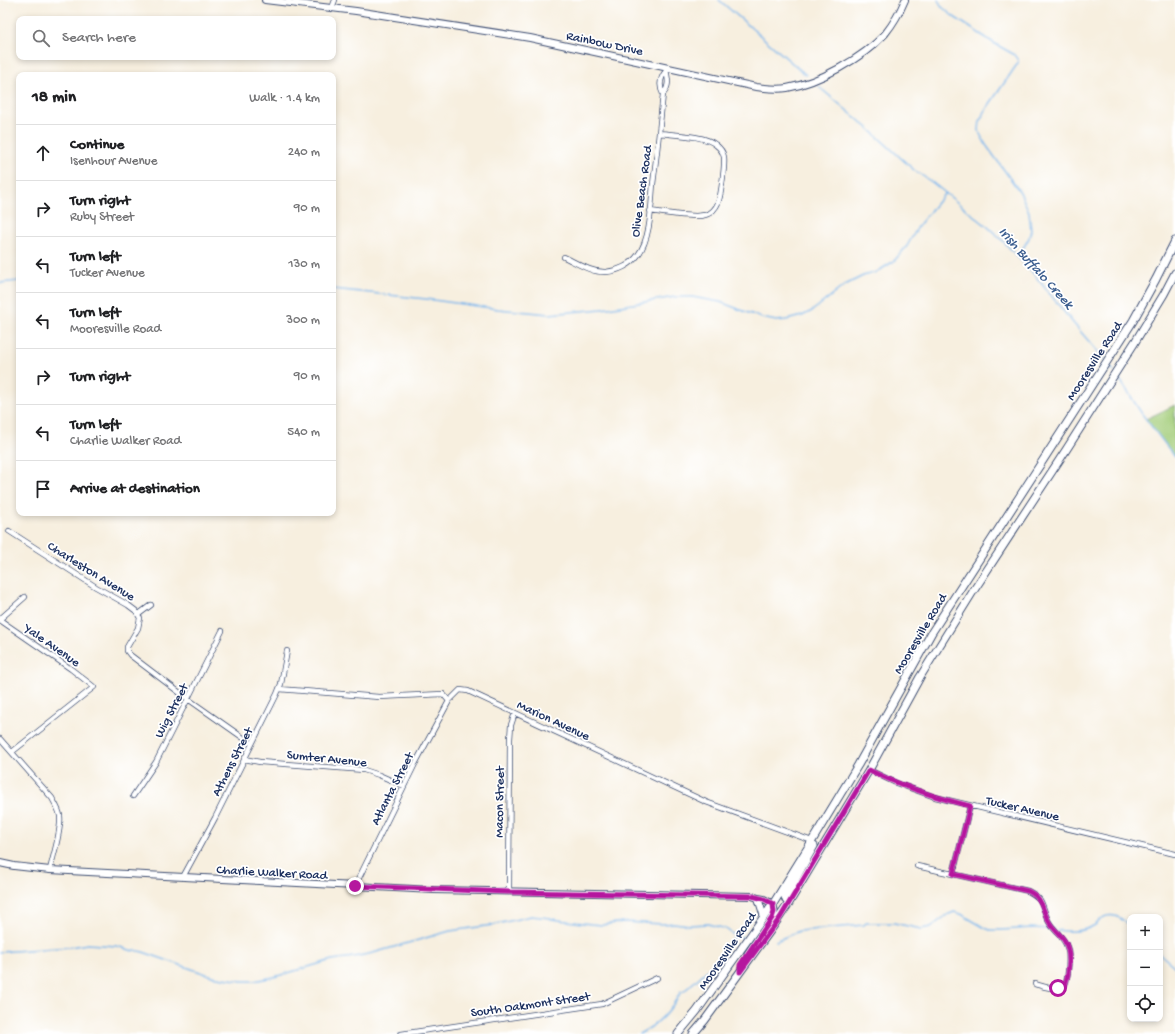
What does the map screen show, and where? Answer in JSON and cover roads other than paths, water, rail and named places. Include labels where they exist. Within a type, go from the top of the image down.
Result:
[{"type":"main road","name":"Mooresville Road","points":[[678,1034],[698,1011],[773,904],[858,765],[924,645],[1144,302],[1172,253],[1175,241]]},
{"type":"main road","name":"Mooresville Road","points":[[693,1034],[705,1020],[770,931],[789,902],[869,770],[920,676],[1127,353],[1164,294],[1175,273]]},
{"type":"main road","points":[[955,597],[965,604]]},
{"type":"main road","points":[[789,902],[785,897],[817,842],[820,829]]},
{"type":"main road","points":[[740,972],[740,965],[772,918],[774,912],[773,904]]},
{"type":"street","name":"Rainbow Drive","points":[[265,0],[332,8],[530,38],[666,69],[762,88],[774,89],[787,88],[807,82],[846,64],[872,47],[893,22],[905,0]]},
{"type":"street","points":[[332,8],[335,0]]},
{"type":"street","name":"Olive Beach Road","points":[[564,257],[590,269],[605,272],[617,270],[630,263],[638,255],[647,234],[663,94],[667,89],[668,76],[666,69]]},
{"type":"street","points":[[650,211],[698,216],[707,215],[714,210],[720,197],[724,159],[718,146],[704,139],[659,133]]},
{"type":"street","name":"Charleston Avenue","points":[[9,531],[96,587],[128,605],[139,614],[140,618],[138,628],[127,648],[128,652],[188,699],[252,744]]},
{"type":"street","points":[[0,619],[25,597]]},
{"type":"street","points":[[139,614],[151,605]]},
{"type":"street","name":"Yale Avenue","points":[[0,619],[94,686],[12,752]]},
{"type":"street","name":"Wig Street","points":[[133,796],[156,762],[222,631]]},
{"type":"street","name":"Athens Street","points":[[183,877],[215,818],[279,689],[287,651]]},
{"type":"street","points":[[279,689],[379,697],[443,694],[449,701]]},
{"type":"street","name":"Marion Avenue","points":[[449,701],[460,690],[464,690],[706,802],[812,841]]},
{"type":"street","name":"Atlanta Street","points":[[355,886],[404,786],[449,701]]},
{"type":"street","name":"Macon Street","points":[[509,892],[510,739],[511,725],[515,713]]},
{"type":"street","points":[[0,738],[52,798],[59,814],[59,828],[50,870]]},
{"type":"street","name":"Sumter Avenue","points":[[244,759],[260,762],[364,770],[380,775],[404,786]]},
{"type":"street","name":"Tucker Avenue","points":[[869,770],[896,783],[935,797],[1175,854]]},
{"type":"street","points":[[953,874],[970,806]]},
{"type":"street","name":"Charlie Walker Road","points":[[0,863],[50,870],[355,886],[509,892],[752,896],[764,899],[773,904]]},
{"type":"street","points":[[917,866],[1028,891],[1035,894],[1040,900],[1049,922],[1068,947],[1069,963],[1068,978],[1065,986],[1062,988],[1035,984]]},
{"type":"street","points":[[758,898],[764,916]]},
{"type":"street","name":"South Oakmont Street","points":[[401,1034],[602,1004],[657,978]]},
{"type":"waterway","name":"Irish Buffalo Creek","points":[[719,0],[806,75]]},
{"type":"waterway","points":[[938,0],[942,7],[954,17],[1015,55],[1018,59],[1018,63],[980,120],[979,130],[986,145],[1020,192],[1029,212],[1031,230],[1029,238],[1018,257]]},
{"type":"waterway","name":"Irish Buffalo Creek","points":[[819,87],[868,128],[914,170],[933,183],[988,227],[1003,241],[1033,273],[1105,360]]},
{"type":"waterway","points":[[336,289],[549,314],[602,309],[675,297],[692,297],[720,302],[762,318],[776,321],[786,320],[802,316],[812,311],[845,285],[863,276],[877,272],[894,261],[907,246],[919,225],[945,193]]},
{"type":"waterway","points":[[0,283],[16,281]]},
{"type":"waterway","name":"Irish Buffalo Creek","points":[[1108,365],[1114,371]]},
{"type":"waterway","name":"Irish Buffalo Creek","points":[[1117,375],[1142,414],[1175,457]]},
{"type":"waterway","points":[[776,941],[799,931],[864,925],[866,923],[894,923],[921,929],[931,927],[947,915],[954,912],[961,914],[990,930],[1031,928],[1053,929]]},
{"type":"waterway","points":[[1057,930],[1071,931],[1086,929],[1095,925],[1104,917],[1111,915],[1118,917],[1127,923]]},
{"type":"waterway","points":[[0,952],[70,947],[87,944],[117,946],[133,951],[143,952],[212,976],[242,981],[254,981],[274,977],[332,960],[373,953],[450,931],[493,925],[531,916],[602,925],[623,922],[674,923],[689,925],[708,924],[726,929],[735,936],[743,937]]},
{"type":"waterway","points":[[639,1034],[658,1021],[673,1005],[681,992],[683,992],[713,965],[735,936]]},
{"type":"waterway","points":[[1163,957],[1175,967]]}]
